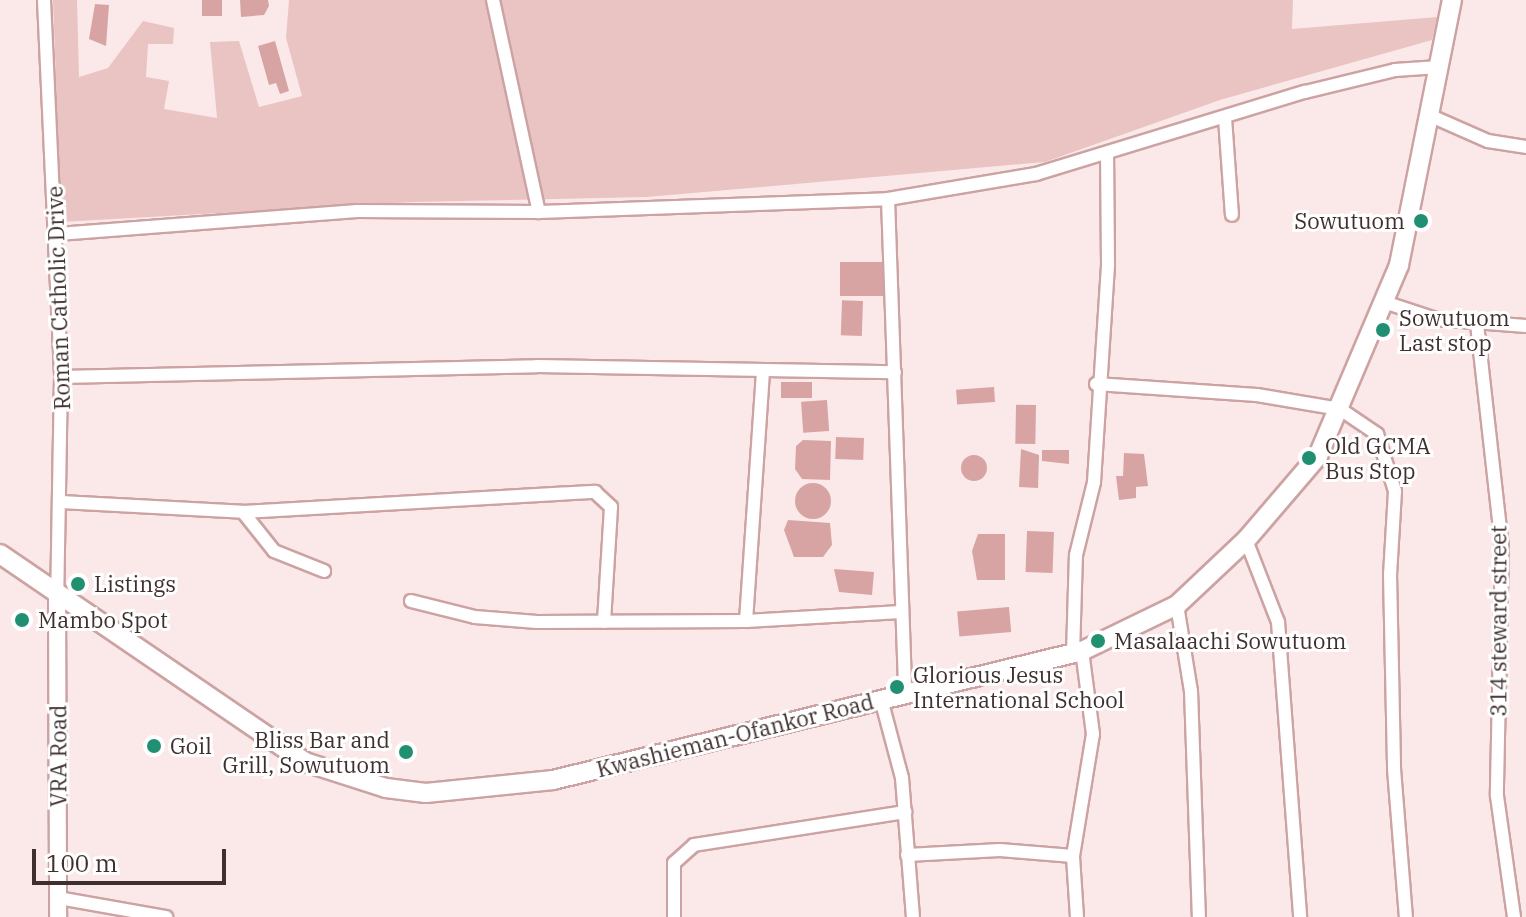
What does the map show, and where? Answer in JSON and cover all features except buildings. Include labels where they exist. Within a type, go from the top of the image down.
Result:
[{"type":"main road","name":"Kwashieman-Ofankor Road","points":[[0,554],[57,596],[305,762],[371,785],[426,793],[553,780],[905,692],[1077,653],[1177,605],[1246,540],[1313,463],[1387,303],[1413,217],[1452,0]]},
{"type":"street","name":"Roman Catholic Drive","points":[[44,0],[58,234],[61,502],[57,596]]},
{"type":"street","points":[[493,0],[539,212]]},
{"type":"street","points":[[58,234],[357,211],[539,212],[888,199],[1036,174],[1395,70],[1439,67]]},
{"type":"street","points":[[1431,116],[1488,141],[1526,147]]},
{"type":"street","points":[[1225,118],[1232,215]]},
{"type":"street","points":[[1077,917],[1073,856],[1093,734],[1077,653],[1073,584],[1094,482],[1096,384],[1108,264],[1107,154]]},
{"type":"street","points":[[888,199],[905,692]]},
{"type":"street","points":[[1387,303],[1419,315],[1477,324],[1526,326]]},
{"type":"street","name":"314 steward street","points":[[1477,324],[1502,547],[1497,796],[1514,917]]},
{"type":"street","points":[[61,377],[537,366],[763,374],[895,372]]},
{"type":"street","points":[[746,621],[763,374]]},
{"type":"street","points":[[1096,384],[1257,395],[1340,409],[1377,434],[1394,481],[1394,769],[1406,917]]},
{"type":"street","points":[[61,502],[243,512],[493,493],[595,492],[611,507],[604,622]]},
{"type":"street","points":[[243,512],[274,551],[324,571]]},
{"type":"street","points":[[1246,540],[1278,622],[1300,917]]},
{"type":"street","name":"VRA Road","points":[[57,596],[58,917]]},
{"type":"street","points":[[411,601],[489,619],[604,622],[746,621],[901,612]]},
{"type":"street","points":[[1177,605],[1191,691],[1199,917]]},
{"type":"street","points":[[881,699],[905,812],[913,917]]},
{"type":"street","points":[[674,917],[674,863],[694,845],[905,812]]},
{"type":"street","points":[[907,855],[1000,850],[1073,856]]},
{"type":"street","points":[[58,898],[166,917]]},
{"type":"shaded area","points":[[53,0],[77,0],[79,77],[108,68],[143,21],[174,28],[173,44],[148,44],[146,77],[169,81],[164,109],[217,118],[210,42],[239,41],[259,107],[302,96],[286,38],[289,0],[1293,0],[1292,29],[1437,17],[1432,40],[1220,100],[1045,162],[647,197],[413,202],[61,222]]},
{"type":"place","name":"Sowutuom","points":[[1421,221]]},
{"type":"place","name":"Sowutuom Last stop","points":[[1383,330]]},
{"type":"place","name":"Old GCMA Bus Stop","points":[[1309,458]]},
{"type":"place","name":"Listings","points":[[78,584]]},
{"type":"place","name":"Mambo Spot","points":[[22,620]]},
{"type":"place","name":"Masalaachi Sowutuom","points":[[1098,641]]},
{"type":"place","name":"Glorious Jesus International School","points":[[897,687]]},
{"type":"place","name":"Goil","points":[[154,746]]},
{"type":"place","name":"Bliss Bar and Grill, Sowutuom","points":[[406,752]]}]
